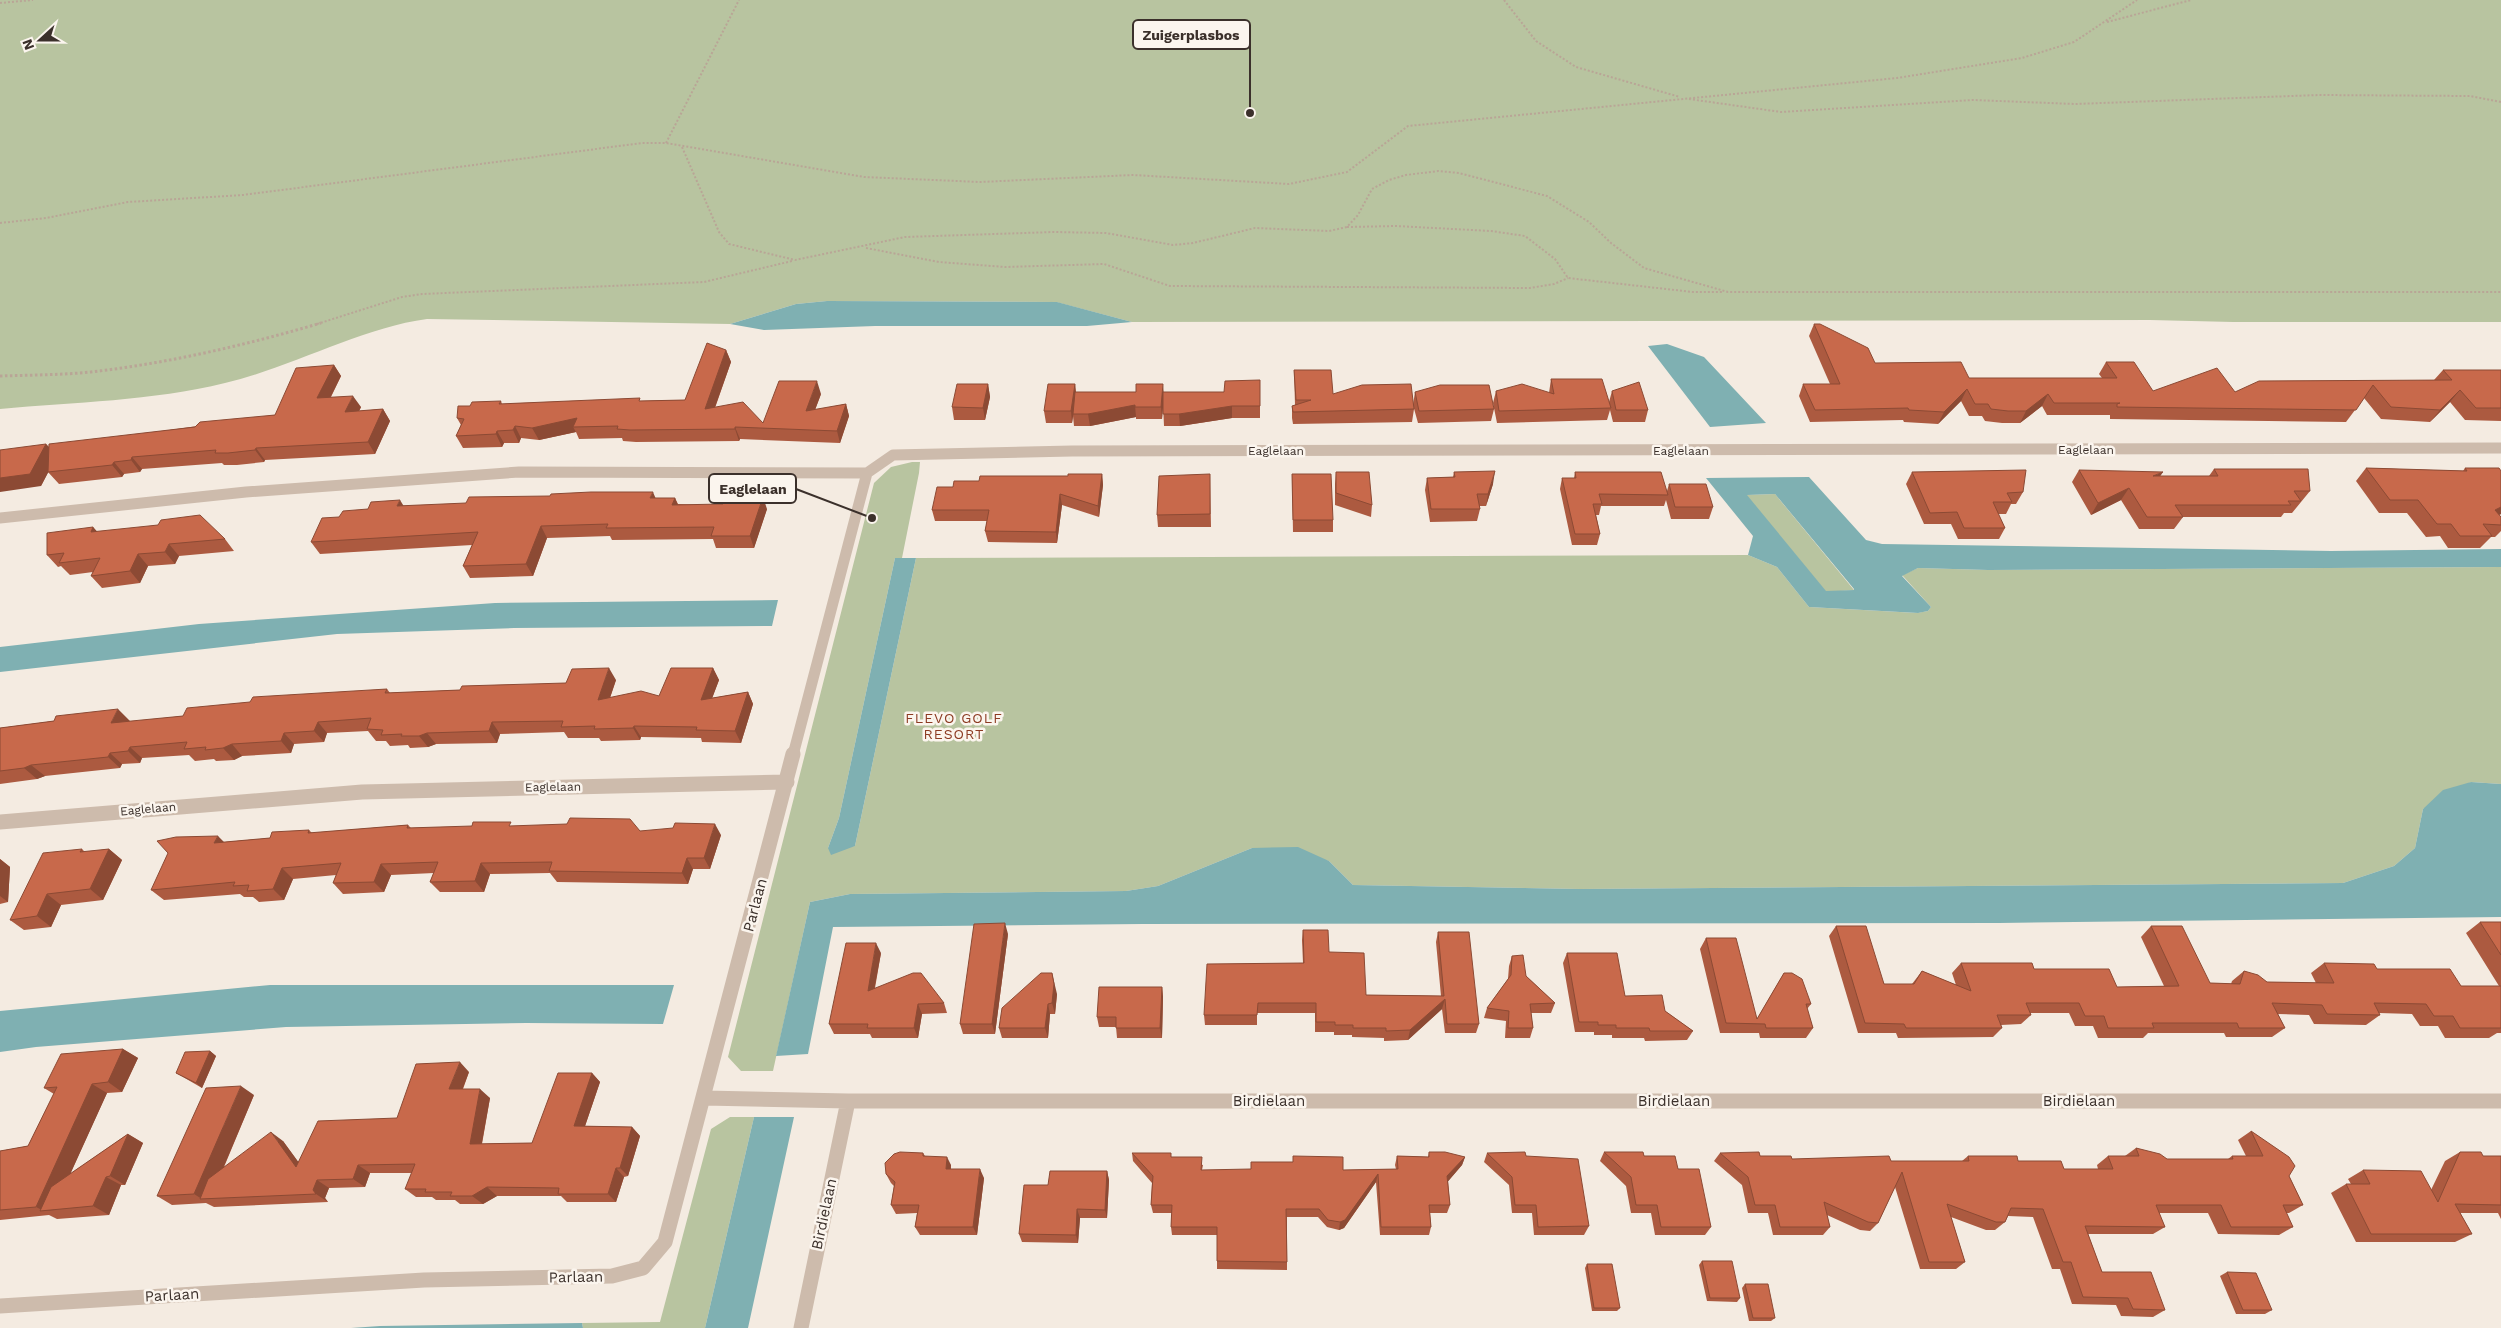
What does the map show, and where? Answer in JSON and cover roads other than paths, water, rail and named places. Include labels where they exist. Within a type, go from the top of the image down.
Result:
[{"type":"street","name":"Eaglelaan","points":[[866,472],[893,455],[909,453],[2501,448]]},
{"type":"street","points":[[0,518],[246,492],[519,472],[866,472],[787,782]]},
{"type":"street","name":"Eaglelaan","points":[[0,822],[362,792],[787,782]]},
{"type":"street","name":"Parlaan","points":[[0,1306],[424,1280],[612,1276],[643,1268],[665,1242],[787,782]]},
{"type":"street","name":"Birdielaan","points":[[704,1098],[848,1100],[2501,1101]]},
{"type":"street","name":"Birdielaan","points":[[800,1328],[848,1100]]},
{"type":"water","points":[[827,301],[1057,302],[1132,322],[1087,326],[875,326],[764,330],[730,324],[796,304]]},
{"type":"water","points":[[1667,344],[1704,357],[1766,423],[1710,427],[1648,346]]},
{"type":"water","points":[[1809,477],[1866,540],[1882,544],[2331,551],[2501,549],[2501,567],[1988,570],[1918,568],[1902,576],[1931,607],[1928,611],[1918,613],[1809,607],[1777,567],[1748,555],[1753,536],[1706,478]],"holes":[[[1775,494],[1854,589],[1826,591],[1747,495]]]},
{"type":"water","points":[[895,558],[916,558],[855,846],[831,855],[828,848],[839,818]]},
{"type":"water","points":[[778,600],[772,626],[514,628],[337,634],[0,672],[0,647],[199,624],[495,603]]},
{"type":"water","points":[[2471,782],[2501,784],[2501,917],[1999,923],[1142,924],[833,927],[808,1054],[776,1056],[810,902],[850,894],[1126,891],[1158,886],[1252,848],[1298,847],[1329,861],[1353,885],[1580,889],[2343,883],[2394,866],[2415,848],[2423,809],[2443,790]]},
{"type":"water","points":[[270,985],[674,985],[663,1024],[526,1023],[286,1027],[36,1047],[0,1052],[0,1011]]},
{"type":"water","points":[[754,1117],[794,1117],[748,1328],[705,1328]]},
{"type":"water","points":[[582,1323],[583,1328],[351,1328],[380,1326]]},
{"type":"place","name":"Zuigerplasbos","points":[[1250,113]]},
{"type":"place","name":"Eaglelaan","points":[[872,518]]},
{"type":"district","name":"FLEVO GOLF RESORT","points":[[954,726]]}]
